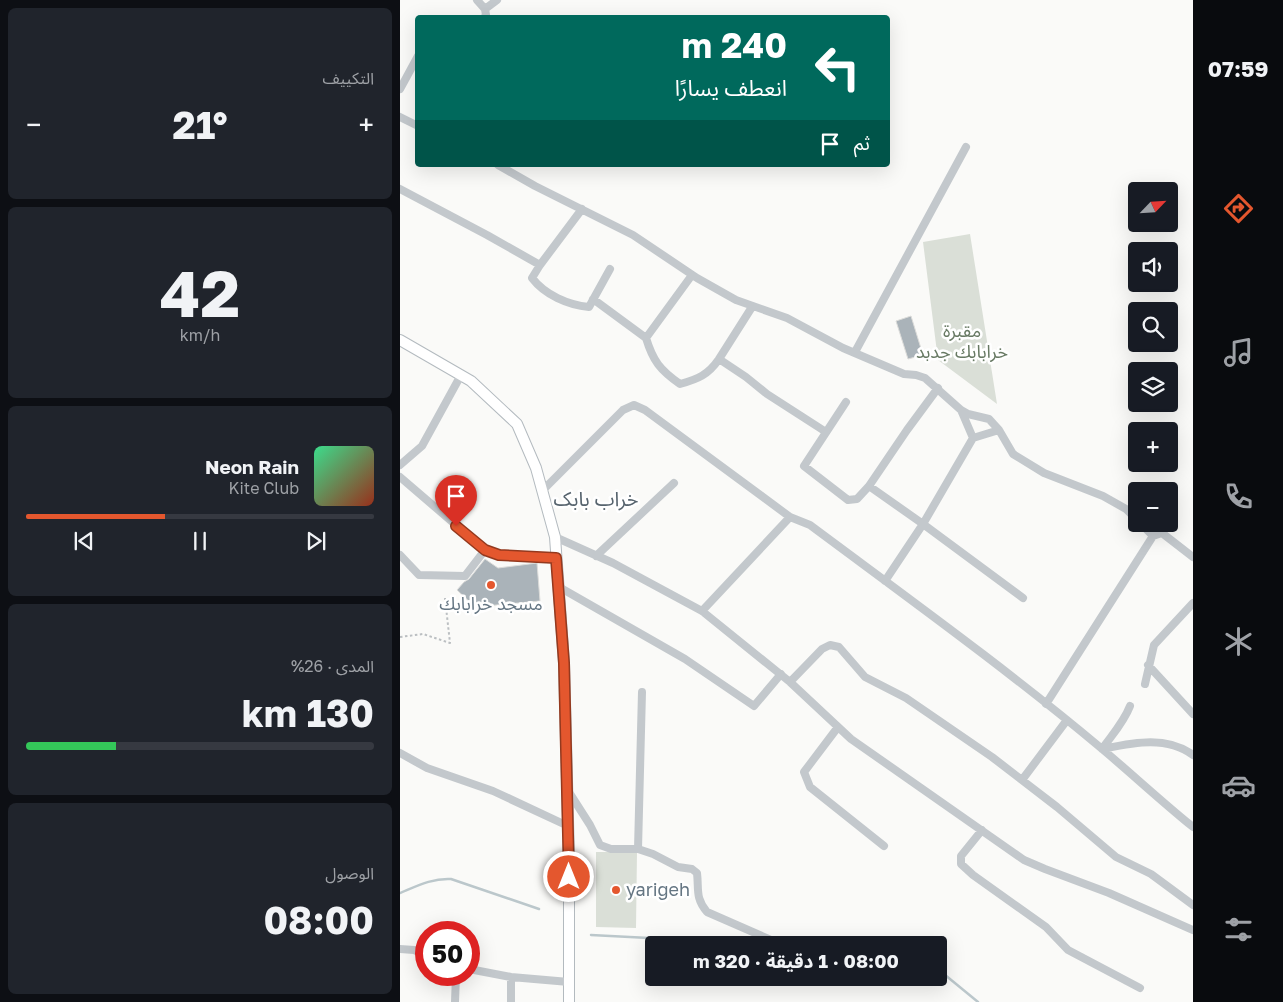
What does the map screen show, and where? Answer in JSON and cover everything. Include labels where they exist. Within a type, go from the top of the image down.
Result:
[{"type":"main road","points":[[400,340],[471,381],[517,424],[536,468],[555,537],[564,663],[568,826],[569,1002]]},
{"type":"street","points":[[477,0],[486,15]]},
{"type":"street","points":[[484,9],[497,0]]},
{"type":"street","points":[[400,89],[415,62]]},
{"type":"street","points":[[400,117],[415,124]]},
{"type":"street","points":[[855,352],[966,147]]},
{"type":"street","points":[[502,167],[633,235],[692,275],[736,300],[787,318],[842,348],[904,374],[925,378],[961,410],[968,414],[989,419],[999,430],[1013,454],[1025,462],[1044,473],[1103,496],[1128,511]]},
{"type":"street","points":[[400,189],[487,234],[540,265]]},
{"type":"street","points":[[582,209],[532,278],[539,287],[574,306],[589,307],[610,270]]},
{"type":"street","points":[[646,338],[692,275]]},
{"type":"street","points":[[593,299],[646,338],[653,360],[666,374],[680,384],[696,380],[711,370],[752,307]]},
{"type":"street","points":[[719,360],[826,432]]},
{"type":"street","points":[[400,465],[422,446],[461,375]]},
{"type":"street","points":[[846,402],[804,466],[848,500],[857,499],[869,486],[938,388]]},
{"type":"street","points":[[542,490],[622,410],[634,406],[645,410],[790,517],[810,525],[924,609],[1067,720],[1193,827]]},
{"type":"street","points":[[961,410],[973,438]]},
{"type":"street","points":[[885,581],[923,524],[973,438],[999,430]]},
{"type":"street","points":[[400,477],[485,550],[499,555],[556,558]]},
{"type":"street","points":[[596,556],[674,483]]},
{"type":"street","points":[[869,486],[1023,598]]},
{"type":"street","points":[[702,611],[790,517]]},
{"type":"street","points":[[1149,532],[1153,536]]},
{"type":"street","points":[[1046,704],[1153,536],[1162,533],[1193,556]]},
{"type":"street","points":[[555,537],[702,611],[790,682],[851,739],[1024,860],[1109,892],[1193,930]]},
{"type":"street","points":[[400,555],[418,575],[465,576],[485,550]]},
{"type":"street","points":[[558,587],[684,659],[754,706],[780,674]]},
{"type":"street","points":[[1144,684],[1154,645],[1193,603]]},
{"type":"street","points":[[790,682],[822,649],[830,645],[839,647],[865,677],[906,698],[992,757],[1057,806],[1116,857],[1151,874],[1193,905]]},
{"type":"street","points":[[1148,666],[1193,714]]},
{"type":"street","points":[[638,849],[642,692]]},
{"type":"street","points":[[1102,749],[1126,717],[1130,706]]},
{"type":"street","points":[[1022,780],[1067,720]]},
{"type":"street","points":[[838,727],[804,772],[810,787],[884,846]]},
{"type":"street","points":[[1102,749],[1140,741],[1164,743],[1188,751],[1193,755]]},
{"type":"street","points":[[400,753],[428,768],[493,791],[568,826]]},
{"type":"street","points":[[567,788],[600,845],[611,849],[638,849],[653,854],[678,867],[692,869],[697,873],[697,891],[701,905],[707,912],[762,936]]},
{"type":"street","points":[[982,830],[961,856],[961,864],[973,875],[1046,927],[1068,950],[1140,988]]},
{"type":"street","points":[[400,949],[415,950]]},
{"type":"street","points":[[480,971],[511,977],[569,982]]},
{"type":"street","points":[[511,977],[511,1002]]},
{"type":"street","points":[[455,1002],[456,986]]},
{"type":"path","points":[[400,637],[423,634],[450,643],[445,598]]},
{"type":"green space","name":"مقبرة خرابابك جدبد","points":[[970,234],[997,404],[938,360],[923,242]]},
{"type":"green space","name":"yarigeh","points":[[596,852],[637,852],[636,928],[596,927]]},
{"type":"building","points":[[911,316],[923,355],[908,359],[896,321]]},
{"type":"building","points":[[485,559],[498,568],[537,563],[540,601],[475,607],[457,590],[469,579]]},
{"type":"waterway","points":[[400,893],[431,881],[451,879],[539,909]]},
{"type":"waterway","points":[[591,935],[645,938]]},
{"type":"waterway","points":[[947,977],[978,1002]]},
{"type":"place","name":"مسجد خرابابك","points":[[491,585]]},
{"type":"place","name":"yarigeh","points":[[616,890]]},
{"type":"district","name":"خراب بابک","points":[[596,499]]},
{"type":"route","points":[[456,526],[485,550],[499,555],[556,558],[564,663],[569,877]]}]
